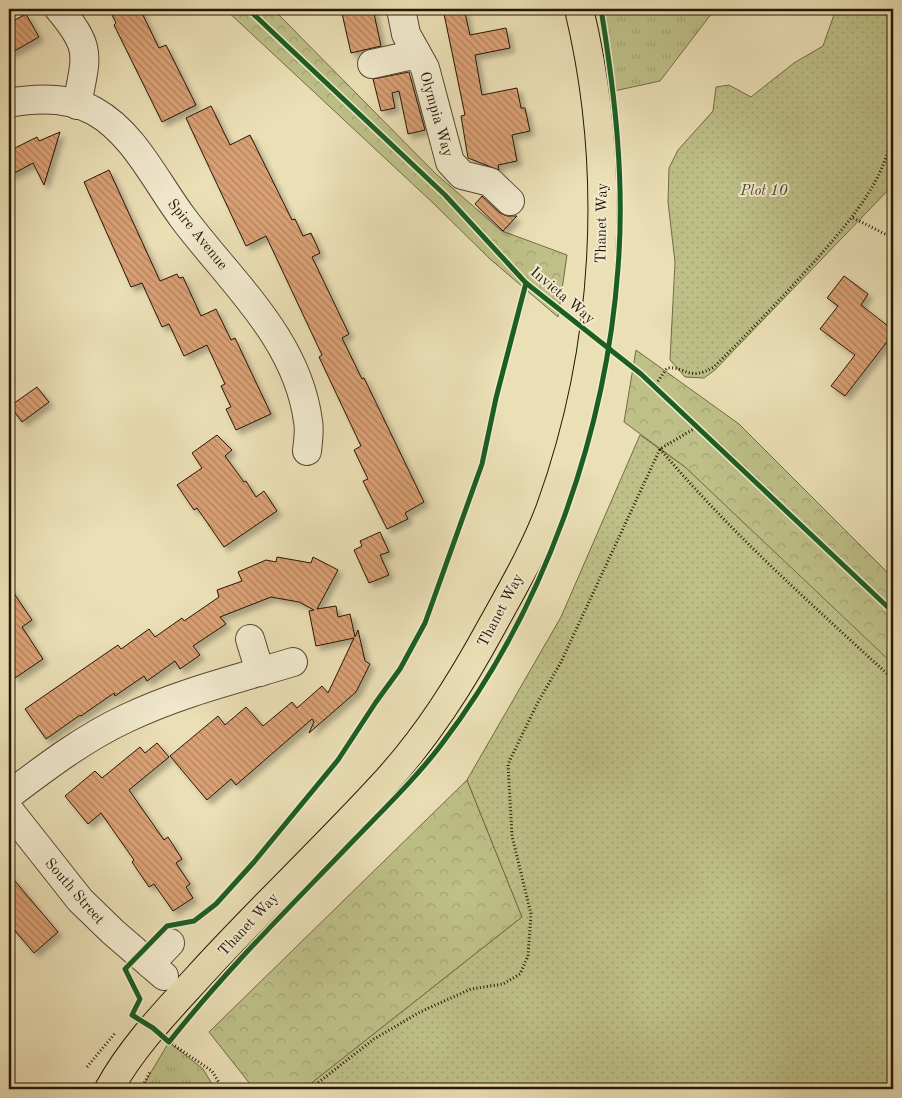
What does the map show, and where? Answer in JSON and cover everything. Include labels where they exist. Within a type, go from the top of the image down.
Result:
[{"type":"main road","name":"Thanet Way","points":[[116,1087],[165,1035],[257,913],[384,784],[450,700],[504,606],[550,510],[568,456],[581,399],[599,287],[602,154],[597,106],[579,9]]},
{"type":"street","points":[[59,9],[74,26],[85,48],[85,68],[77,105]]},
{"type":"street","name":"Olympia Way","points":[[401,9],[406,34],[425,68],[450,162],[462,175],[490,182],[510,201]]},
{"type":"street","name":"Olympia Way","points":[[372,64],[417,54]]},
{"type":"street","name":"Spire Avenue","points":[[9,103],[43,100],[77,105],[101,116],[121,133],[184,219],[258,308],[289,362],[304,398],[309,423],[307,451]]},
{"type":"street","points":[[250,639],[260,672]]},
{"type":"street","points":[[9,796],[72,749],[124,719],[168,701],[293,662]]},
{"type":"street","name":"South Street","points":[[9,810],[80,900],[157,970],[170,943]]},
{"type":"path","points":[[654,387],[667,368],[694,374],[703,373],[714,367],[789,290],[853,218],[877,180],[890,147],[893,131]]},
{"type":"path","points":[[853,218],[893,238]]},
{"type":"path","points":[[647,381],[661,394]]},
{"type":"path","points":[[690,420],[704,434]]},
{"type":"path","points":[[310,1089],[374,1039],[447,999],[471,990],[503,984],[520,974],[526,964],[531,914],[512,836],[508,764],[536,704],[561,662],[660,449],[697,427]]},
{"type":"path","points":[[660,449],[686,480],[753,547],[893,679]]},
{"type":"path","points":[[87,1067],[121,1026]]},
{"type":"path","points":[[165,1035],[212,1071],[223,1089]]},
{"type":"green space","points":[[225,9],[273,9],[436,174],[502,231],[567,255],[558,317],[490,259],[432,202]]},
{"type":"green space","points":[[598,9],[715,9],[660,81],[614,91]]},
{"type":"green space","name":"Plot 10","points":[[836,9],[893,9],[893,185],[715,370],[704,378],[685,377],[670,360],[675,262],[668,202],[669,168],[678,150],[713,111],[716,87],[729,85],[751,97],[794,63],[823,46]]},
{"type":"green space","points":[[636,350],[739,424],[893,578],[893,667],[685,467],[624,422]]},
{"type":"green space","points":[[640,435],[685,467],[893,664],[893,1089],[304,1089],[522,917],[467,780],[561,617]]},
{"type":"green space","points":[[467,780],[522,917],[304,1089],[254,1089],[209,1032]]},
{"type":"green space","points":[[169,1042],[203,1069],[215,1089],[141,1089]]},
{"type":"building","points":[[109,9],[140,9],[159,48],[166,45],[196,105],[162,122],[114,25],[116,23]]},
{"type":"building","points":[[341,9],[373,9],[381,46],[351,53]]},
{"type":"building","points":[[443,9],[464,9],[470,35],[506,28],[510,48],[475,55],[482,95],[517,88],[521,108],[525,108],[530,131],[512,135],[517,161],[498,165],[499,170],[468,158],[461,116],[465,115]]},
{"type":"building","points":[[26,14],[39,37],[9,54],[9,23]]},
{"type":"building","points":[[409,72],[425,130],[408,134],[399,91],[392,93],[395,108],[381,111],[373,79]]},
{"type":"building","points":[[211,106],[230,145],[250,135],[292,220],[295,219],[303,236],[311,233],[320,253],[312,257],[349,334],[342,338],[362,379],[364,378],[424,502],[405,513],[408,519],[387,529],[363,481],[368,479],[354,450],[361,446],[319,357],[322,355],[266,236],[246,246],[186,118]]},
{"type":"building","points":[[60,132],[44,185],[33,163],[9,176],[9,151],[37,137],[39,141]]},
{"type":"building","points":[[109,170],[160,281],[177,274],[179,278],[183,277],[201,316],[216,309],[231,340],[235,338],[271,414],[236,430],[226,409],[231,407],[221,386],[225,384],[207,345],[184,356],[169,324],[162,327],[142,283],[131,287],[84,182]]},
{"type":"building","points":[[482,196],[500,213],[507,216],[517,216],[503,231],[475,204]]},
{"type":"building","points":[[844,276],[868,294],[861,305],[893,330],[893,334],[845,396],[831,386],[855,355],[820,329],[838,306],[827,298]]},
{"type":"building","points":[[37,387],[49,402],[22,422],[10,406]]},
{"type":"building","points":[[217,435],[232,450],[225,456],[244,482],[246,481],[256,497],[264,491],[277,511],[224,547],[197,508],[194,510],[177,485],[202,468],[192,453]]},
{"type":"building","points":[[380,532],[389,552],[380,555],[389,575],[369,583],[354,550],[362,546],[360,541]]},
{"type":"building","points":[[277,557],[311,563],[313,557],[338,570],[317,609],[336,606],[338,617],[350,614],[355,637],[358,630],[365,661],[370,664],[356,692],[309,733],[314,722],[312,719],[236,785],[231,779],[207,800],[170,756],[218,716],[225,725],[246,707],[263,726],[292,702],[297,708],[322,686],[328,693],[354,638],[316,646],[309,611],[314,610],[299,602],[271,597],[220,617],[226,624],[193,646],[200,655],[180,669],[175,661],[147,681],[144,676],[115,696],[114,693],[46,739],[25,709],[118,645],[121,649],[149,629],[155,637],[182,618],[184,621],[219,597],[217,590],[242,581],[238,572],[266,560],[276,562]]},
{"type":"building","points":[[9,586],[32,620],[22,627],[43,659],[15,678],[9,668]]},
{"type":"building","points":[[157,743],[169,757],[129,790],[164,840],[168,837],[182,859],[176,863],[190,884],[186,887],[193,898],[173,911],[154,884],[149,887],[132,862],[134,860],[101,813],[88,824],[65,796],[95,771],[102,778],[140,747],[145,753]]},
{"type":"building","points":[[9,874],[58,932],[34,953],[9,924]]},
{"type":"cycle path","name":"Invicta Way","points":[[248,9],[445,195],[526,283],[641,374],[893,612]]},
{"type":"cycle path","name":"Invicta Way","points":[[526,283],[496,398],[482,464],[425,623],[400,669],[338,760],[254,862],[216,904],[194,921],[167,926],[125,969],[140,999],[132,1015],[153,1028],[169,1042],[236,964],[431,758],[477,693],[510,638],[539,580],[563,519],[584,457],[600,394],[611,331],[618,268],[620,203],[617,138],[611,74],[601,9]]}]
